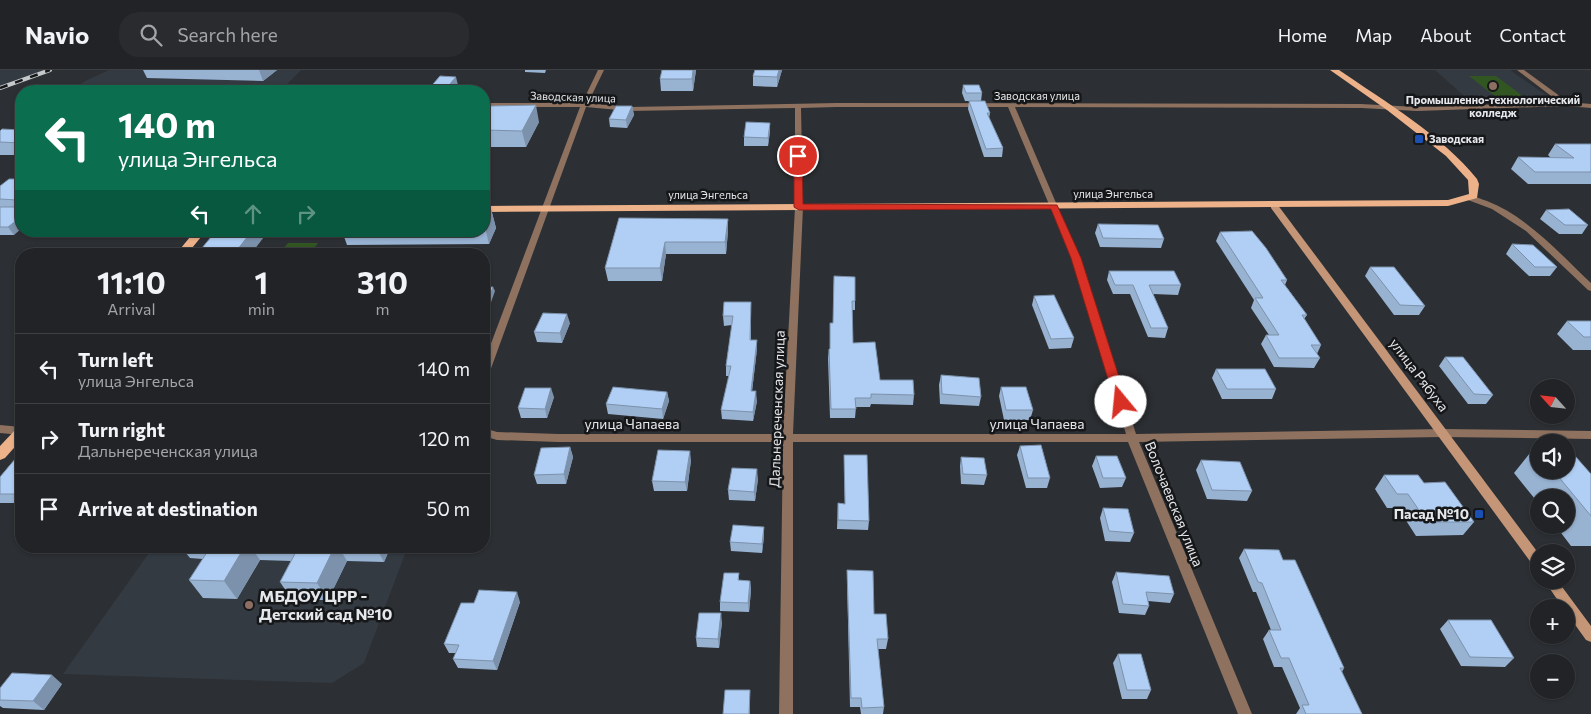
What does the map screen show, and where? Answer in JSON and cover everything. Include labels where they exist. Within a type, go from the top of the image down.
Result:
[{"type":"main road","points":[[1334,70],[1390,108],[1449,154],[1468,173],[1474,184],[1474,196],[1471,198]]},
{"type":"main road","name":"улица Энгельса","points":[[490,209],[1274,206],[1448,203],[1471,198]]},
{"type":"main road","name":"улица Рябуха","points":[[1274,206],[1530,552]]},
{"type":"main road","points":[[186,248],[196,237]]},
{"type":"main road","points":[[0,455],[15,439]]},
{"type":"main road","points":[[1557,589],[1591,636]]},
{"type":"street","points":[[490,357],[544,208],[584,105],[601,70]]},
{"type":"street","points":[[1520,70],[1566,104]]},
{"type":"street","name":"Заводская улица","points":[[490,105],[584,105],[629,109],[798,106],[1361,106],[1390,108],[1470,108],[1566,104],[1591,106]]},
{"type":"street","name":"Дальнереченская улица","points":[[786,714],[788,438],[799,207],[798,106]]},
{"type":"street","name":"Волочаевская улица","points":[[1011,106],[1076,258],[1132,438],[1245,714]]},
{"type":"street","points":[[1471,198],[1496,207],[1529,229],[1589,284]]},
{"type":"street","points":[[0,429],[15,431]]},
{"type":"street","name":"улица Чапаева","points":[[490,434],[497,436],[558,438],[1132,438],[1443,433],[1591,435]]},
{"type":"shaded area","points":[[0,70],[47,70],[0,86]]},
{"type":"shaded area","points":[[109,70],[301,70],[287,85],[79,85]]},
{"type":"shaded area","name":"Промышленно-технологический колледж","points":[[1435,70],[1510,70],[1556,102],[1473,104]]},
{"type":"shaded area","name":"МБДОУ ЦРР - Детский сад №10","points":[[149,553],[405,553],[364,663],[332,683],[63,674]]},
{"type":"green space","points":[[1469,76],[1496,76],[1524,97],[1496,97]]},
{"type":"green space","points":[[288,243],[318,243],[314,248],[284,248]]},
{"type":"building","points":[[662,70],[693,70],[692,79],[660,79]]},
{"type":"building","points":[[755,70],[779,70],[777,77],[753,76]]},
{"type":"building","points":[[440,76],[456,77],[449,85],[432,85]]},
{"type":"building","points":[[963,85],[979,85],[982,93],[966,93]]},
{"type":"building","points":[[969,101],[985,101],[990,113],[987,113],[1003,148],[986,149]]},
{"type":"building","points":[[536,105],[522,131],[490,130],[490,106]]},
{"type":"building","points":[[616,106],[632,106],[626,120],[609,119]]},
{"type":"building","points":[[746,122],[770,123],[768,138],[744,137]]},
{"type":"building","points":[[2,129],[15,130],[15,143],[0,142],[0,131]]},
{"type":"building","points":[[1555,144],[1591,144],[1591,172],[1535,172],[1518,157],[1574,158]]},
{"type":"building","points":[[9,179],[15,179],[15,200],[0,199],[0,186]]},
{"type":"building","points":[[0,207],[15,207],[15,222],[8,227],[0,227]]},
{"type":"building","points":[[1569,209],[1588,225],[1565,225],[1546,210]]},
{"type":"building","points":[[619,218],[728,219],[725,242],[665,242],[660,268],[605,268]]},
{"type":"building","points":[[1098,224],[1158,225],[1164,239],[1103,238]]},
{"type":"building","points":[[1252,231],[1266,248],[1287,280],[1281,280],[1307,315],[1302,315],[1321,345],[1311,345],[1320,358],[1279,358],[1266,335],[1279,335],[1255,298],[1263,298],[1220,232]]},
{"type":"building","points":[[211,237],[247,237],[239,248],[202,248]]},
{"type":"building","points":[[1512,244],[1533,245],[1557,267],[1535,267]]},
{"type":"building","points":[[1370,267],[1394,267],[1425,306],[1400,305]]},
{"type":"building","points":[[1109,271],[1174,271],[1181,285],[1149,285],[1168,328],[1151,328],[1133,285],[1115,285]]},
{"type":"building","points":[[834,276],[855,277],[855,301],[852,301],[853,343],[875,342],[880,380],[913,380],[914,395],[871,394],[871,398],[855,398],[856,409],[831,409],[829,349],[830,323],[833,323]]},
{"type":"building","points":[[1054,295],[1074,338],[1051,339],[1034,296]]},
{"type":"building","points":[[724,302],[751,302],[750,340],[757,340],[751,391],[756,391],[753,412],[721,410],[731,366],[726,366],[733,316],[723,316]]},
{"type":"building","points":[[543,313],[567,314],[560,333],[534,332]]},
{"type":"building","points":[[1567,321],[1591,321],[1591,337],[1584,337]]},
{"type":"building","points":[[1445,357],[1463,357],[1493,395],[1474,394]]},
{"type":"building","points":[[1216,369],[1265,369],[1276,389],[1227,389]]},
{"type":"building","points":[[941,375],[979,378],[981,397],[942,394]]},
{"type":"building","points":[[613,387],[667,392],[662,409],[606,404]]},
{"type":"building","points":[[1001,387],[1026,387],[1033,410],[1006,410]]},
{"type":"building","points":[[525,388],[551,388],[545,409],[518,408]]},
{"type":"building","points":[[1041,445],[1050,478],[1028,478],[1020,446]]},
{"type":"building","points":[[570,447],[564,474],[534,475],[541,448]]},
{"type":"building","points":[[658,450],[690,451],[685,482],[652,481]]},
{"type":"building","points":[[844,455],[867,455],[869,521],[838,520],[838,503],[845,504]]},
{"type":"building","points":[[1096,456],[1117,456],[1126,478],[1103,478]]},
{"type":"building","points":[[1575,456],[1591,474],[1591,516],[1575,497],[1575,489],[1569,489],[1560,479],[1575,479]]},
{"type":"building","points":[[961,457],[984,458],[987,475],[963,474]]},
{"type":"building","points":[[15,459],[15,494],[0,494],[0,477]]},
{"type":"building","points":[[1201,460],[1240,462],[1252,491],[1212,490]]},
{"type":"building","points":[[732,468],[757,469],[754,492],[728,490]]},
{"type":"building","points":[[1384,475],[1418,475],[1424,483],[1445,482],[1474,522],[1427,522],[1408,494],[1397,494]]},
{"type":"building","points":[[1103,508],[1128,509],[1134,533],[1109,531]]},
{"type":"building","points":[[733,525],[764,527],[762,544],[730,542]]},
{"type":"building","points":[[1244,549],[1279,550],[1283,560],[1295,560],[1344,668],[1340,668],[1362,714],[1306,714],[1302,705],[1309,705],[1289,658],[1281,658],[1269,630],[1281,630],[1262,583],[1258,582]]},
{"type":"building","points":[[206,553],[241,553],[224,581],[189,580]]},
{"type":"building","points":[[295,553],[332,553],[317,583],[280,582]]},
{"type":"building","points":[[847,570],[873,571],[874,614],[886,614],[888,639],[877,639],[884,707],[862,708],[861,698],[851,698]]},
{"type":"building","points":[[1116,572],[1169,576],[1174,594],[1146,592],[1149,606],[1123,604]]},
{"type":"building","points":[[724,573],[739,573],[738,580],[750,581],[748,603],[720,602]]},
{"type":"building","points":[[479,590],[517,592],[493,661],[453,659],[459,645],[444,644],[461,603],[474,603]]},
{"type":"building","points":[[699,613],[721,613],[718,639],[696,638]]},
{"type":"building","points":[[1448,620],[1491,620],[1514,658],[1470,657]]},
{"type":"building","points":[[1118,654],[1141,654],[1151,690],[1127,690]]},
{"type":"building","points":[[12,673],[52,675],[33,701],[0,700],[0,688]]},
{"type":"building","points":[[725,690],[750,690],[749,714],[723,714]]},
{"type":"railway","points":[[0,88],[50,70]]},
{"type":"place","name":"Промышленно-технологический колледж","points":[[1493,86]]},
{"type":"place","name":"Заводская","points":[[1419,139]]},
{"type":"place","name":"Пасад №10","points":[[1479,514]]},
{"type":"place","name":"МБДОУ ЦРР - Детский сад №10","points":[[249,605]]},
{"type":"route","points":[[798,156],[799,207],[1054,207],[1076,258],[1121,402]]}]
